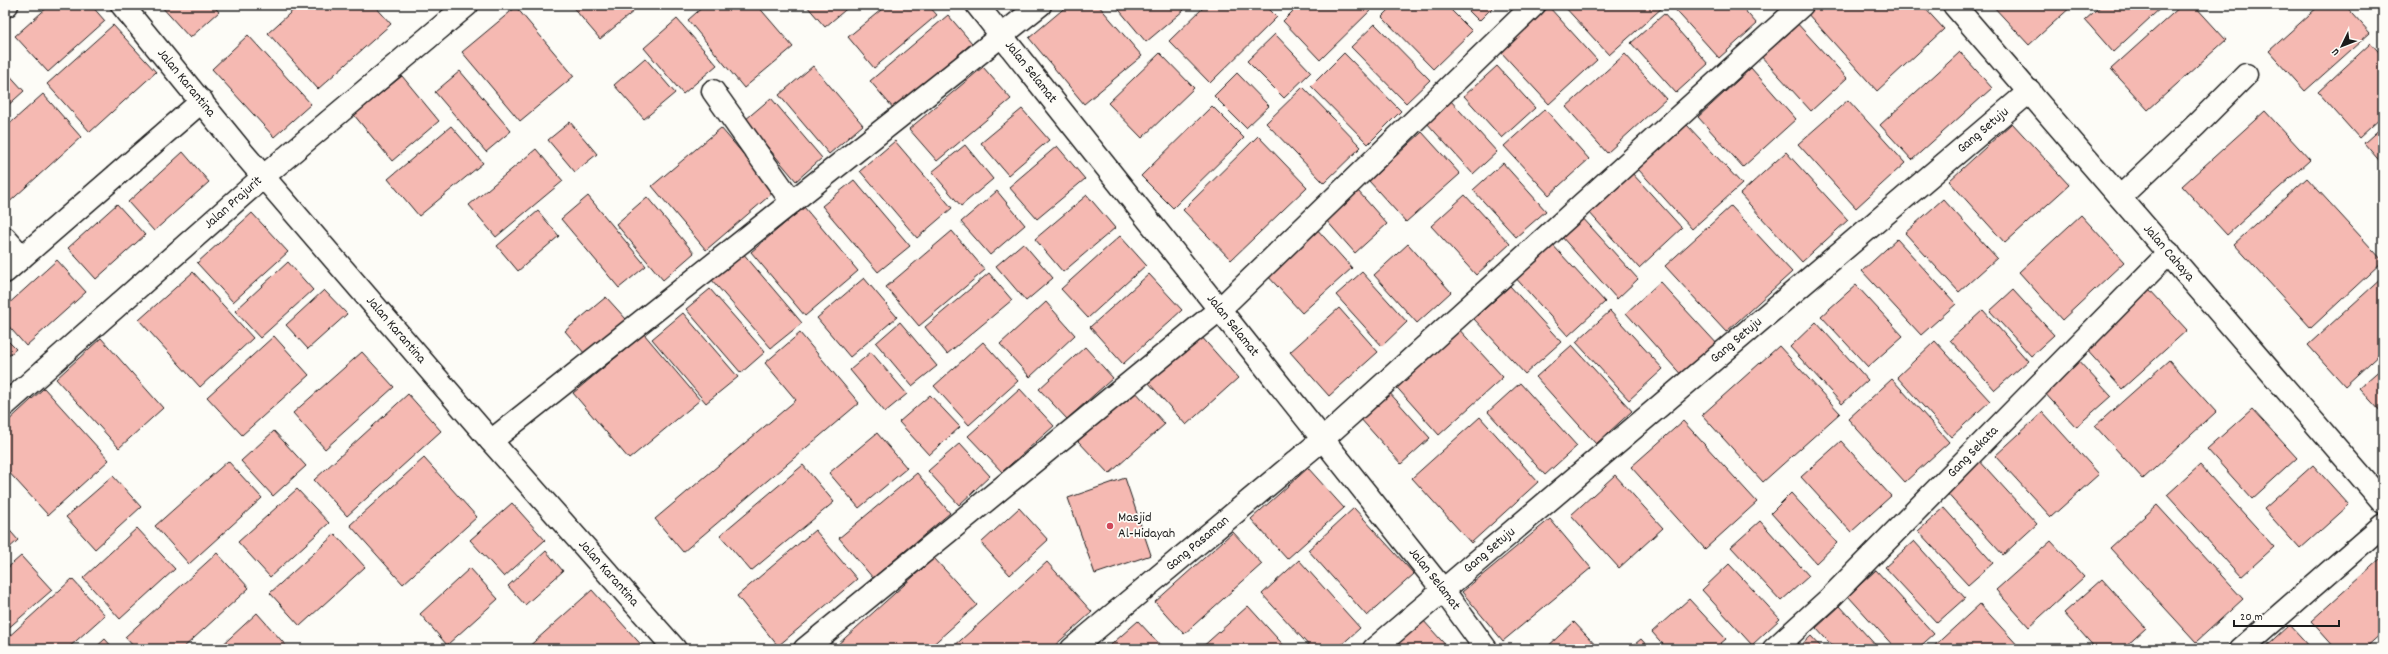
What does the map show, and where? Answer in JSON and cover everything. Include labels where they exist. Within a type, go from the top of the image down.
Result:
[{"type":"street","name":"Jalan Karantina","points":[[122,5],[264,176],[491,441],[675,649]]},
{"type":"street","name":"Jalan Prajurit","points":[[5,405],[264,176],[467,5]]},
{"type":"street","name":"Jalan Selamat","points":[[977,5],[1443,590],[1486,649]]},
{"type":"street","points":[[491,441],[1040,5]]},
{"type":"street","points":[[805,649],[1220,309],[1534,5]]},
{"type":"street","name":"Gang Pasaman","points":[[1072,649],[1323,439],[1802,5]]},
{"type":"street","name":"Jalan Cahaya","points":[[1954,5],[2169,252],[2383,502]]},
{"type":"street","points":[[2120,197],[2246,75]]},
{"type":"street","points":[[713,91],[792,202]]},
{"type":"street","name":"Gang Setuju","points":[[1374,649],[2030,91]]},
{"type":"street","points":[[5,272],[202,101]]},
{"type":"street","points":[[5,238],[22,257]]},
{"type":"street","name":"Gang Sekata","points":[[1774,649],[1828,600],[2169,252]]},
{"type":"street","points":[[2241,649],[2383,525]]},
{"type":"building","points":[[50,5],[91,5],[105,21],[48,72],[15,36]]},
{"type":"building","points":[[160,5],[213,5],[219,12],[190,38]]},
{"type":"building","points":[[299,5],[374,5],[391,24],[318,89],[268,33]]},
{"type":"building","points":[[571,5],[629,5],[634,11],[600,39]]},
{"type":"building","points":[[705,5],[757,5],[793,47],[744,88],[688,20]]},
{"type":"building","points":[[806,5],[851,5],[825,27]]},
{"type":"building","points":[[887,5],[928,5],[937,15],[874,68],[848,37]]},
{"type":"building","points":[[1068,5],[1098,5],[1142,56],[1084,104],[1029,38]]},
{"type":"building","points":[[1115,5],[1180,5],[1184,10],[1146,42]]},
{"type":"building","points":[[1206,5],[1265,5],[1277,17],[1210,83],[1169,41]]},
{"type":"building","points":[[1299,5],[1376,5],[1320,60],[1283,21]]},
{"type":"building","points":[[1394,5],[1446,5],[1472,31],[1433,69],[1382,17]]},
{"type":"building","points":[[1463,5],[1495,5],[1479,21]]},
{"type":"building","points":[[1563,5],[1661,5],[1663,7],[1609,55]]},
{"type":"building","points":[[1671,5],[1740,5],[1757,24],[1719,58]]},
{"type":"building","points":[[1813,5],[1922,5],[1944,29],[1877,91],[1806,12]]},
{"type":"building","points":[[1992,5],[2073,5],[2029,45]]},
{"type":"building","points":[[2102,5],[2164,5],[2113,52],[2085,20]]},
{"type":"building","points":[[2182,5],[2194,5],[2226,40],[2148,110],[2111,69]]},
{"type":"building","points":[[2320,5],[2345,5],[2370,33],[2305,91],[2269,51]]},
{"type":"building","points":[[516,7],[574,76],[520,121],[462,52]]},
{"type":"building","points":[[1549,7],[1597,60],[1549,104],[1500,51]]},
{"type":"building","points":[[1664,14],[1708,64],[1676,93],[1631,43]]},
{"type":"building","points":[[948,15],[972,43],[894,109],[870,81]]},
{"type":"building","points":[[677,19],[717,65],[683,94],[644,48]]},
{"type":"building","points":[[1795,21],[1847,78],[1811,111],[1759,54]]},
{"type":"building","points":[[1375,24],[1430,80],[1406,103],[1351,47]]},
{"type":"building","points":[[113,25],[156,72],[90,132],[47,84]]},
{"type":"building","points":[[1275,34],[1311,72],[1284,98],[1247,61]]},
{"type":"building","points":[[248,35],[311,104],[274,137],[212,69]]},
{"type":"building","points":[[2371,43],[2383,57],[2383,116],[2359,138],[2318,92]]},
{"type":"building","points":[[1960,52],[1992,88],[1912,160],[1880,125]]},
{"type":"building","points":[[1160,53],[1194,88],[1142,138],[1108,103]]},
{"type":"building","points":[[1344,53],[1401,111],[1368,144],[1311,86]]},
{"type":"building","points":[[1625,54],[1666,99],[1607,153],[1566,107]]},
{"type":"building","points":[[645,58],[675,93],[644,119],[614,85]]},
{"type":"building","points":[[813,66],[863,125],[829,154],[779,95]]},
{"type":"building","points":[[1497,66],[1535,108],[1502,138],[1464,96]]},
{"type":"building","points":[[983,67],[1011,99],[937,161],[909,129]]},
{"type":"building","points":[[1751,68],[1796,119],[1743,167],[1698,117]]},
{"type":"building","points":[[5,70],[24,91],[5,108]]},
{"type":"building","points":[[460,71],[511,131],[486,152],[435,92]]},
{"type":"building","points":[[1237,73],[1269,106],[1246,128],[1214,96]]},
{"type":"building","points":[[402,76],[439,121],[392,161],[354,115]]},
{"type":"building","points":[[1303,87],[1361,147],[1324,183],[1266,123]]},
{"type":"building","points":[[43,94],[81,137],[5,206],[5,128]]},
{"type":"building","points":[[771,98],[822,158],[796,181],[745,120]]},
{"type":"building","points":[[1450,100],[1497,152],[1473,174],[1426,122]]},
{"type":"building","points":[[1848,100],[1905,163],[1856,208],[1798,144]]},
{"type":"building","points":[[1212,106],[1244,138],[1173,208],[1141,176]]},
{"type":"building","points":[[1022,109],[1049,140],[1008,175],[981,143]]},
{"type":"building","points":[[1545,109],[1589,159],[1549,195],[1504,146]]},
{"type":"building","points":[[2265,111],[2310,160],[2227,235],[2182,186]]},
{"type":"building","points":[[570,122],[597,154],[575,172],[548,140]]},
{"type":"building","points":[[2012,123],[2069,185],[2005,243],[1949,181]]},
{"type":"building","points":[[1687,125],[1742,184],[1692,229],[1638,169]]},
{"type":"building","points":[[451,126],[483,163],[419,216],[388,179]]},
{"type":"building","points":[[2383,126],[2383,165],[2364,143]]},
{"type":"building","points":[[721,128],[775,191],[706,250],[652,186]]},
{"type":"building","points":[[1422,132],[1460,174],[1406,222],[1369,181]]},
{"type":"building","points":[[1258,136],[1307,187],[1231,260],[1183,210]]},
{"type":"building","points":[[895,141],[952,208],[917,238],[860,171]]},
{"type":"building","points":[[965,145],[993,179],[961,206],[932,172]]},
{"type":"building","points":[[1057,146],[1085,179],[1037,219],[1009,187]]},
{"type":"building","points":[[536,149],[563,181],[496,237],[469,205]]},
{"type":"building","points":[[183,152],[209,182],[154,231],[128,202]]},
{"type":"building","points":[[1786,152],[1848,220],[1802,262],[1740,194]]},
{"type":"building","points":[[1503,163],[1546,211],[1516,237],[1473,190]]},
{"type":"building","points":[[1631,172],[1682,228],[1639,268],[1588,211]]},
{"type":"building","points":[[2307,178],[2383,261],[2311,328],[2234,244]]},
{"type":"building","points":[[854,180],[910,246],[878,272],[822,206]]},
{"type":"building","points":[[997,191],[1025,225],[990,255],[961,222]]},
{"type":"building","points":[[1358,191],[1387,224],[1355,253],[1326,220]]},
{"type":"building","points":[[1087,195],[1115,228],[1063,272],[1035,239]]},
{"type":"building","points":[[1465,195],[1510,244],[1476,275],[1431,226]]},
{"type":"building","points":[[588,196],[646,266],[619,288],[561,219]]},
{"type":"building","points":[[647,197],[694,253],[663,280],[616,224]]},
{"type":"building","points":[[1943,199],[1997,258],[1959,292],[1905,233]]},
{"type":"building","points":[[117,204],[145,235],[96,279],[68,248]]},
{"type":"building","points":[[1731,206],[1792,272],[1726,332],[1665,266]]},
{"type":"building","points":[[804,207],[858,271],[805,316],[751,252]]},
{"type":"building","points":[[538,211],[559,236],[518,271],[497,246]]},
{"type":"building","points":[[252,213],[288,252],[233,302],[197,263]]},
{"type":"building","points":[[2081,215],[2124,262],[2062,320],[2019,272]]},
{"type":"building","points":[[1581,216],[1638,279],[1617,299],[1560,235]]},
{"type":"building","points":[[1315,227],[1352,268],[1302,313],[1265,273]]},
{"type":"building","points":[[952,231],[985,270],[919,326],[886,287]]},
{"type":"building","points":[[1120,236],[1146,265],[1088,318],[1061,289]]},
{"type":"building","points":[[1897,239],[1956,304],[1921,335],[1862,271]]},
{"type":"building","points":[[1550,242],[1605,302],[1568,336],[1513,275]]},
{"type":"building","points":[[1023,243],[1053,278],[1026,301],[996,266]]},
{"type":"building","points":[[1408,244],[1451,292],[1417,323],[1374,275]]},
{"type":"building","points":[[742,252],[802,323],[771,348],[711,279]]},
{"type":"building","points":[[57,260],[86,292],[26,346],[5,322],[5,307]]},
{"type":"building","points":[[288,262],[313,290],[260,338],[235,311]]},
{"type":"building","points":[[193,272],[253,338],[200,387],[139,320]]},
{"type":"building","points":[[1362,272],[1407,322],[1382,346],[1336,295]]},
{"type":"building","points":[[989,273],[1012,300],[947,354],[925,327]]},
{"type":"building","points":[[1149,274],[1182,310],[1123,364],[1090,327]]},
{"type":"building","points":[[2383,277],[2383,351],[2345,386],[2308,345]]},
{"type":"building","points":[[864,278],[897,317],[850,357],[817,318]]},
{"type":"building","points":[[1660,282],[1719,346],[1684,378],[1626,313]]},
{"type":"building","points":[[1856,285],[1903,336],[1868,367],[1821,316]]},
{"type":"building","points":[[1510,286],[1561,342],[1525,374],[1474,319]]},
{"type":"building","points":[[710,289],[765,352],[741,373],[686,309]]},
{"type":"building","points":[[2149,289],[2187,330],[2122,389],[2084,347]]},
{"type":"building","points":[[324,290],[347,314],[308,349],[286,325]]},
{"type":"building","points":[[2013,290],[2054,335],[2031,356],[1990,311]]},
{"type":"building","points":[[606,297],[626,319],[585,354],[565,331]]},
{"type":"building","points":[[1046,302],[1075,335],[1030,377],[1000,344]]},
{"type":"building","points":[[1339,308],[1378,352],[1329,396],[1290,352]]},
{"type":"building","points":[[1983,310],[2028,361],[1995,390],[1950,340]]},
{"type":"building","points":[[1610,311],[1663,369],[1629,400],[1576,342]]},
{"type":"building","points":[[683,313],[738,377],[706,403],[652,339]]},
{"type":"building","points":[[900,322],[937,366],[912,386],[876,343]]},
{"type":"building","points":[[1816,322],[1868,380],[1842,404],[1790,347]]},
{"type":"building","points":[[1455,325],[1503,377],[1439,435],[1392,382]]},
{"type":"building","points":[[800,333],[859,403],[683,552],[655,519],[796,400],[765,363]]},
{"type":"building","points":[[644,334],[700,400],[629,459],[573,393]]},
{"type":"building","points":[[1200,335],[1238,378],[1186,425],[1148,382]]},
{"type":"building","points":[[274,336],[309,375],[242,435],[207,397]]},
{"type":"building","points":[[5,338],[16,349],[5,359]]},
{"type":"building","points":[[101,338],[163,408],[119,448],[56,379]]},
{"type":"building","points":[[1935,341],[1990,401],[1951,437],[1897,377]]},
{"type":"building","points":[[983,342],[1018,381],[969,425],[934,386]]},
{"type":"building","points":[[1572,345],[1632,411],[1596,444],[1536,377]]},
{"type":"building","points":[[1779,346],[1840,413],[1763,482],[1702,415]]},
{"type":"building","points":[[1085,347],[1113,378],[1067,419],[1039,389]]},
{"type":"building","points":[[362,352],[394,387],[325,449],[293,413]]},
{"type":"building","points":[[871,352],[907,394],[885,412],[850,370]]},
{"type":"building","points":[[2076,358],[2111,396],[2076,427],[2041,389]]},
{"type":"building","points":[[2169,360],[2216,412],[2143,479],[2095,426]]},
{"type":"building","points":[[2383,367],[2383,414],[2359,388]]},
{"type":"building","points":[[1892,379],[1949,442],[1905,482],[1848,419]]},
{"type":"building","points":[[1520,383],[1577,446],[1545,475],[1488,412]]},
{"type":"building","points":[[44,388],[109,460],[48,515],[5,468],[5,424]]},
{"type":"building","points":[[1020,389],[1054,426],[1002,472],[968,436]]},
{"type":"building","points":[[1134,390],[1165,424],[1109,474],[1078,441]]},
{"type":"building","points":[[1388,391],[1430,438],[1401,464],[1359,417]]},
{"type":"building","points":[[408,394],[441,431],[347,516],[314,480]]},
{"type":"building","points":[[930,395],[960,427],[929,455],[899,422]]},
{"type":"building","points":[[2252,409],[2297,458],[2252,499],[2207,449]]},
{"type":"building","points":[[2043,412],[2099,474],[2051,517],[1995,456]]},
{"type":"building","points":[[1480,417],[1538,482],[1471,543],[1412,478]]},
{"type":"building","points":[[1683,421],[1757,502],[1705,549],[1631,467]]},
{"type":"building","points":[[274,431],[306,466],[273,496],[241,461]]},
{"type":"building","points":[[877,433],[907,468],[859,508],[829,473]]},
{"type":"building","points":[[1841,441],[1891,496],[1851,532],[1801,477]]},
{"type":"building","points":[[960,443],[990,476],[959,505],[928,471]]},
{"type":"building","points":[[424,458],[477,517],[403,584],[350,525]]},
{"type":"building","points":[[1977,458],[2037,524],[2003,555],[1943,489]]},
{"type":"building","points":[[228,461],[262,498],[189,564],[155,526]]},
{"type":"building","points":[[803,465],[834,502],[751,571],[720,535]]},
{"type":"building","points":[[2200,465],[2274,547],[2241,577],[2167,495]]},
{"type":"building","points":[[2313,465],[2349,505],[2300,549],[2264,509]]},
{"type":"building","points":[[1308,468],[1344,508],[1287,559],[1251,519]]},
{"type":"building","points":[[917,473],[950,513],[873,578],[839,538]]},
{"type":"building","points":[[1615,475],[1663,528],[1619,568],[1571,515]]},
{"type":"building","points":[[113,476],[141,507],[95,549],[66,517]]},
{"type":"building","name":"Masjid Al-Hidayah","points":[[1125,478],[1151,555],[1095,574],[1068,498]]},
{"type":"building","points":[[297,489],[329,523],[270,577],[238,542]]},
{"type":"building","points":[[1791,493],[1837,543],[1816,563],[1771,513]]},
{"type":"building","points":[[512,503],[545,540],[504,577],[470,540]]},
{"type":"building","points":[[2157,505],[2243,599],[2196,642],[2110,548]]},
{"type":"building","points":[[1019,508],[1048,540],[1010,575],[981,543]]},
{"type":"building","points":[[1354,508],[1414,574],[1367,616],[1308,550]]},
{"type":"building","points":[[1944,508],[1993,563],[1968,585],[1918,531]]},
{"type":"building","points":[[1550,519],[1591,568],[1503,641],[1462,592]]},
{"type":"building","points":[[1760,521],[1809,576],[1781,601],[1731,547]]},
{"type":"building","points":[[5,525],[18,540],[5,552]]},
{"type":"building","points":[[137,528],[175,569],[120,619],[83,578]]},
{"type":"building","points":[[815,530],[857,579],[778,646],[737,596]]},
{"type":"building","points":[[1233,532],[1262,564],[1184,634],[1155,602]]},
{"type":"building","points":[[335,534],[365,567],[300,626],[270,593]]},
{"type":"building","points":[[1914,541],[1965,598],[1937,623],[1885,567]]},
{"type":"building","points":[[2051,541],[2084,577],[2029,627],[1996,590]]},
{"type":"building","points":[[546,551],[563,571],[525,605],[508,586]]},
{"type":"building","points":[[217,553],[249,588],[182,649],[136,649],[125,637]]},
{"type":"building","points":[[21,556],[52,590],[5,631],[5,570]]},
{"type":"building","points":[[934,558],[977,605],[928,649],[839,649],[836,646]]},
{"type":"building","points":[[2381,558],[2383,560],[2383,632],[2364,649],[2336,649],[2311,621]]},
{"type":"building","points":[[1299,560],[1360,628],[1337,649],[1312,649],[1262,594]]},
{"type":"building","points":[[1047,562],[1092,612],[1051,649],[951,649]]},
{"type":"building","points":[[1729,564],[1780,619],[1752,645],[1702,590]]},
{"type":"building","points":[[470,568],[498,599],[447,645],[420,614]]},
{"type":"building","points":[[1876,570],[1934,634],[1917,649],[1896,649],[1848,596]]},
{"type":"building","points":[[72,579],[105,615],[67,649],[12,649],[5,640]]},
{"type":"building","points":[[2102,579],[2146,628],[2123,649],[2096,649],[2064,613]]},
{"type":"building","points":[[592,590],[645,649],[526,649]]},
{"type":"building","points":[[1689,599],[1726,639],[1714,649],[1667,649],[1652,632]]},
{"type":"building","points":[[1980,604],[2021,649],[1931,649]]},
{"type":"building","points":[[1248,606],[1287,649],[1200,649]]},
{"type":"building","points":[[1840,606],[1879,649],[1835,649],[1816,628]]},
{"type":"building","points":[[257,613],[289,649],[218,649]]},
{"type":"building","points":[[1423,620],[1449,649],[1391,649]]},
{"type":"building","points":[[1138,621],[1164,649],[1106,649]]},
{"type":"building","points":[[1574,622],[1599,649],[1545,649]]},
{"type":"building","points":[[2290,625],[2312,649],[2264,649]]},
{"type":"building","points":[[1811,636],[1823,649],[1797,649]]},
{"type":"building","points":[[105,639],[114,649],[94,649]]},
{"type":"building","points":[[1641,639],[1650,649],[1629,649]]},
{"type":"place","name":"Masjid Al-Hidayah","points":[[1110,526]]}]
